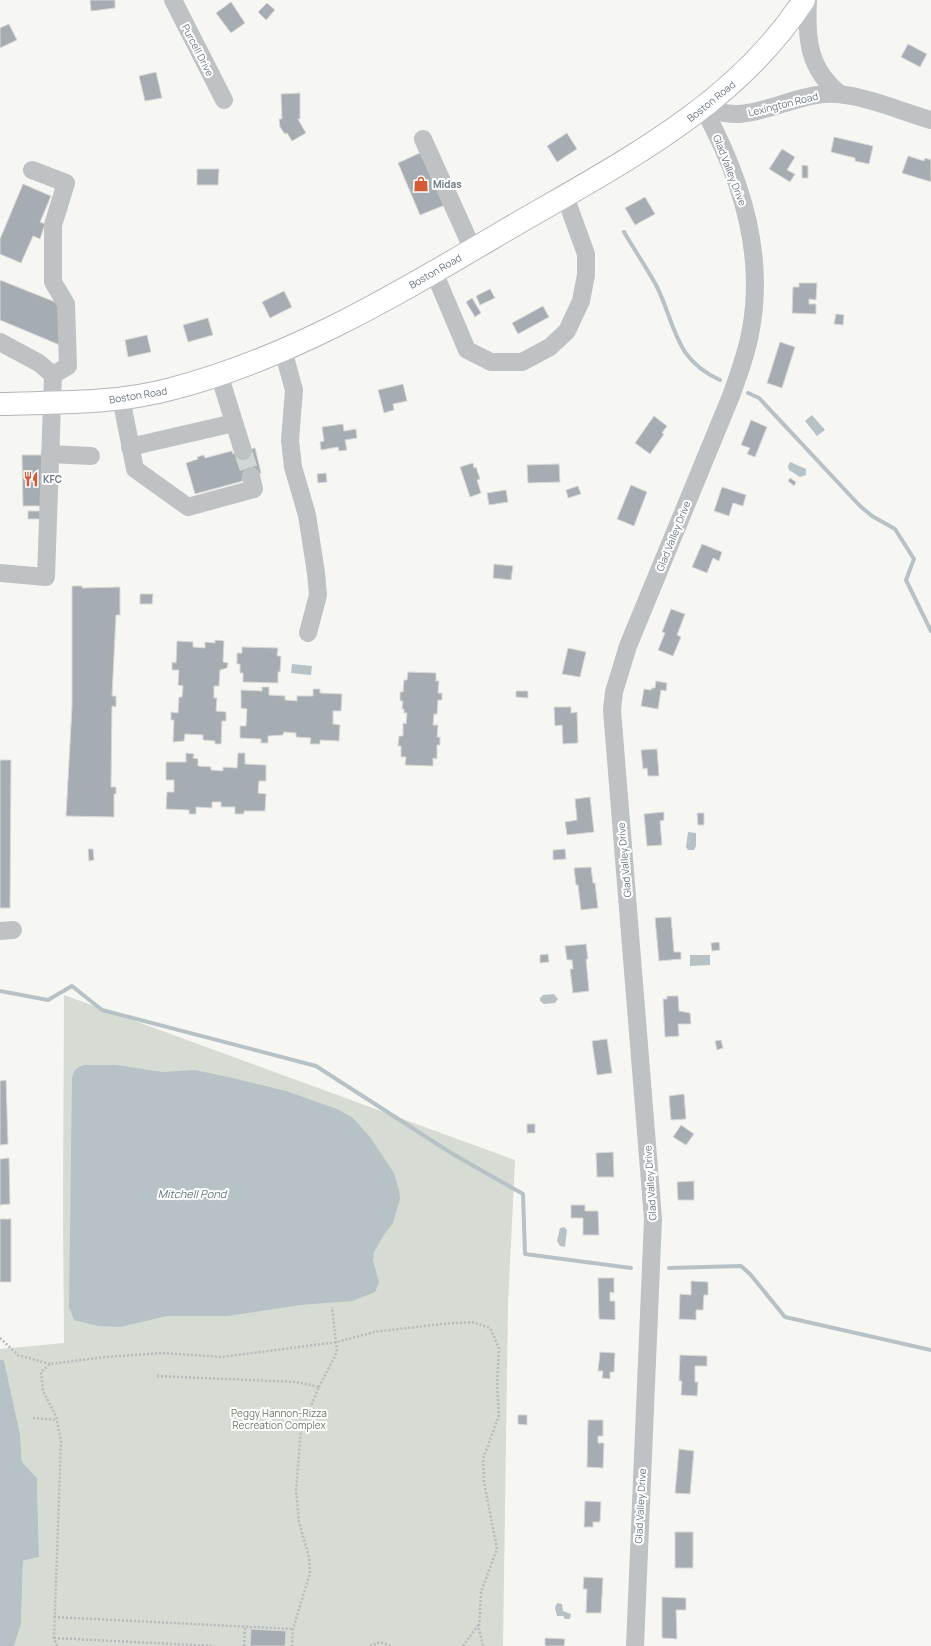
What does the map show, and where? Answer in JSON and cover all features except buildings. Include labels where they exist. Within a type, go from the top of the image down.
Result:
[{"type":"main road","name":"Boston Road","points":[[0,404],[121,398],[170,390],[219,374],[283,350],[326,331],[473,250],[565,196],[643,149],[703,108],[736,81],[759,58],[792,19],[804,0]]},
{"type":"street","name":"Purcell Drive","points":[[173,0],[224,100]]},
{"type":"street","points":[[808,0],[808,28],[815,64],[821,76],[840,94]]},
{"type":"street","name":"Lexington Road","points":[[703,108],[738,114],[750,113],[812,95],[840,94],[931,120]]},
{"type":"street","name":"Glad Valley Drive","points":[[635,1646],[653,1218],[612,710],[614,692],[628,646],[731,396],[751,330],[755,268],[746,211],[729,163],[703,108]]},
{"type":"street","points":[[423,138],[473,250]]},
{"type":"street","points":[[32,170],[66,183],[53,225],[53,282],[66,304],[68,366],[53,375]]},
{"type":"street","points":[[434,272],[467,350],[491,362],[522,362],[550,347],[567,331],[581,301],[586,275],[586,254],[565,196]]},
{"type":"street","points":[[0,342],[39,362],[53,375],[46,577],[0,573]]},
{"type":"street","points":[[283,350],[294,390],[290,440],[293,467],[307,515],[316,567],[318,595],[308,633]]},
{"type":"street","points":[[219,374],[243,451]]},
{"type":"street","points":[[121,398],[135,469],[188,507],[254,489],[251,476]]},
{"type":"street","points":[[130,447],[234,423]]},
{"type":"street","points":[[50,454],[91,456]]},
{"type":"path","points":[[292,1646],[293,1629],[310,1573],[308,1557],[299,1522],[296,1490],[301,1429],[319,1387],[337,1352],[332,1308]]},
{"type":"path","points":[[0,1338],[18,1355],[50,1364],[105,1357],[163,1353],[222,1357],[337,1342],[374,1332],[441,1324],[472,1322],[490,1328],[499,1348],[497,1385],[500,1415],[483,1459],[484,1482],[497,1549],[481,1592],[479,1624],[483,1646]]},
{"type":"path","points":[[50,1364],[41,1372],[43,1391],[57,1420],[61,1441],[54,1617],[54,1638],[57,1646]]},
{"type":"path","points":[[157,1376],[296,1382],[319,1387]]},
{"type":"path","points":[[33,1418],[57,1420]]},
{"type":"path","points":[[54,1617],[293,1629]]},
{"type":"path","points":[[463,1646],[479,1624]]},
{"type":"path","points":[[244,1646],[245,1626]]},
{"type":"path","points":[[54,1638],[214,1646]]},
{"type":"path","points":[[370,1646],[380,1642],[391,1646]]},
{"type":"green space","name":"Peggy Hannon-Rizza Recreation Complex","points":[[64,995],[515,1160],[508,1304],[503,1646],[14,1646],[21,1624],[23,1561],[39,1557],[37,1478],[22,1462],[20,1434],[4,1360],[0,1360],[0,1349],[64,1343]]},
{"type":"water","points":[[812,415],[825,430],[817,436],[805,421]]},
{"type":"water","points":[[790,462],[806,469],[806,475],[800,477],[789,470],[788,466]]},
{"type":"water","points":[[292,664],[312,666],[311,675],[291,673]]},
{"type":"water","points":[[688,832],[696,833],[696,846],[694,850],[688,850],[686,847]]},
{"type":"water","points":[[690,955],[710,955],[710,965],[690,966]]},
{"type":"water","points":[[554,994],[558,999],[555,1003],[544,1004],[540,1001],[540,998],[543,995]]},
{"type":"water","name":"Mitchell Pond","points":[[84,1065],[116,1065],[162,1072],[195,1070],[286,1091],[337,1109],[353,1118],[370,1137],[394,1173],[399,1190],[400,1199],[393,1223],[383,1236],[374,1252],[373,1260],[379,1283],[375,1292],[352,1301],[300,1305],[228,1316],[167,1316],[120,1327],[98,1326],[74,1320],[69,1307],[72,1079],[75,1070]]},
{"type":"water","points":[[564,1227],[567,1230],[565,1247],[560,1246],[557,1241],[560,1228]]},
{"type":"water","points":[[0,1360],[4,1360],[20,1434],[22,1462],[37,1478],[39,1557],[23,1561],[21,1624],[14,1646],[0,1646]]},
{"type":"water","points":[[557,1603],[562,1604],[563,1611],[571,1614],[570,1619],[565,1619],[563,1616],[557,1616],[555,1608]]},
{"type":"waterway","points":[[624,232],[656,285],[684,351],[693,362],[720,380]]},
{"type":"waterway","points":[[748,393],[759,398],[860,506],[872,516],[895,529],[914,559],[906,580],[931,631]]},
{"type":"waterway","points":[[0,991],[48,1000],[72,986],[102,1010],[316,1066],[451,1153],[523,1194],[525,1254],[631,1268]]},
{"type":"waterway","points":[[669,1268],[741,1266],[750,1274],[785,1317],[931,1350]]},
{"type":"tunnel","points":[[243,451],[251,476]]},
{"type":"place","name":"Midas","points":[[421,184]]},
{"type":"place","name":"KFC","points":[[31,479]]}]
